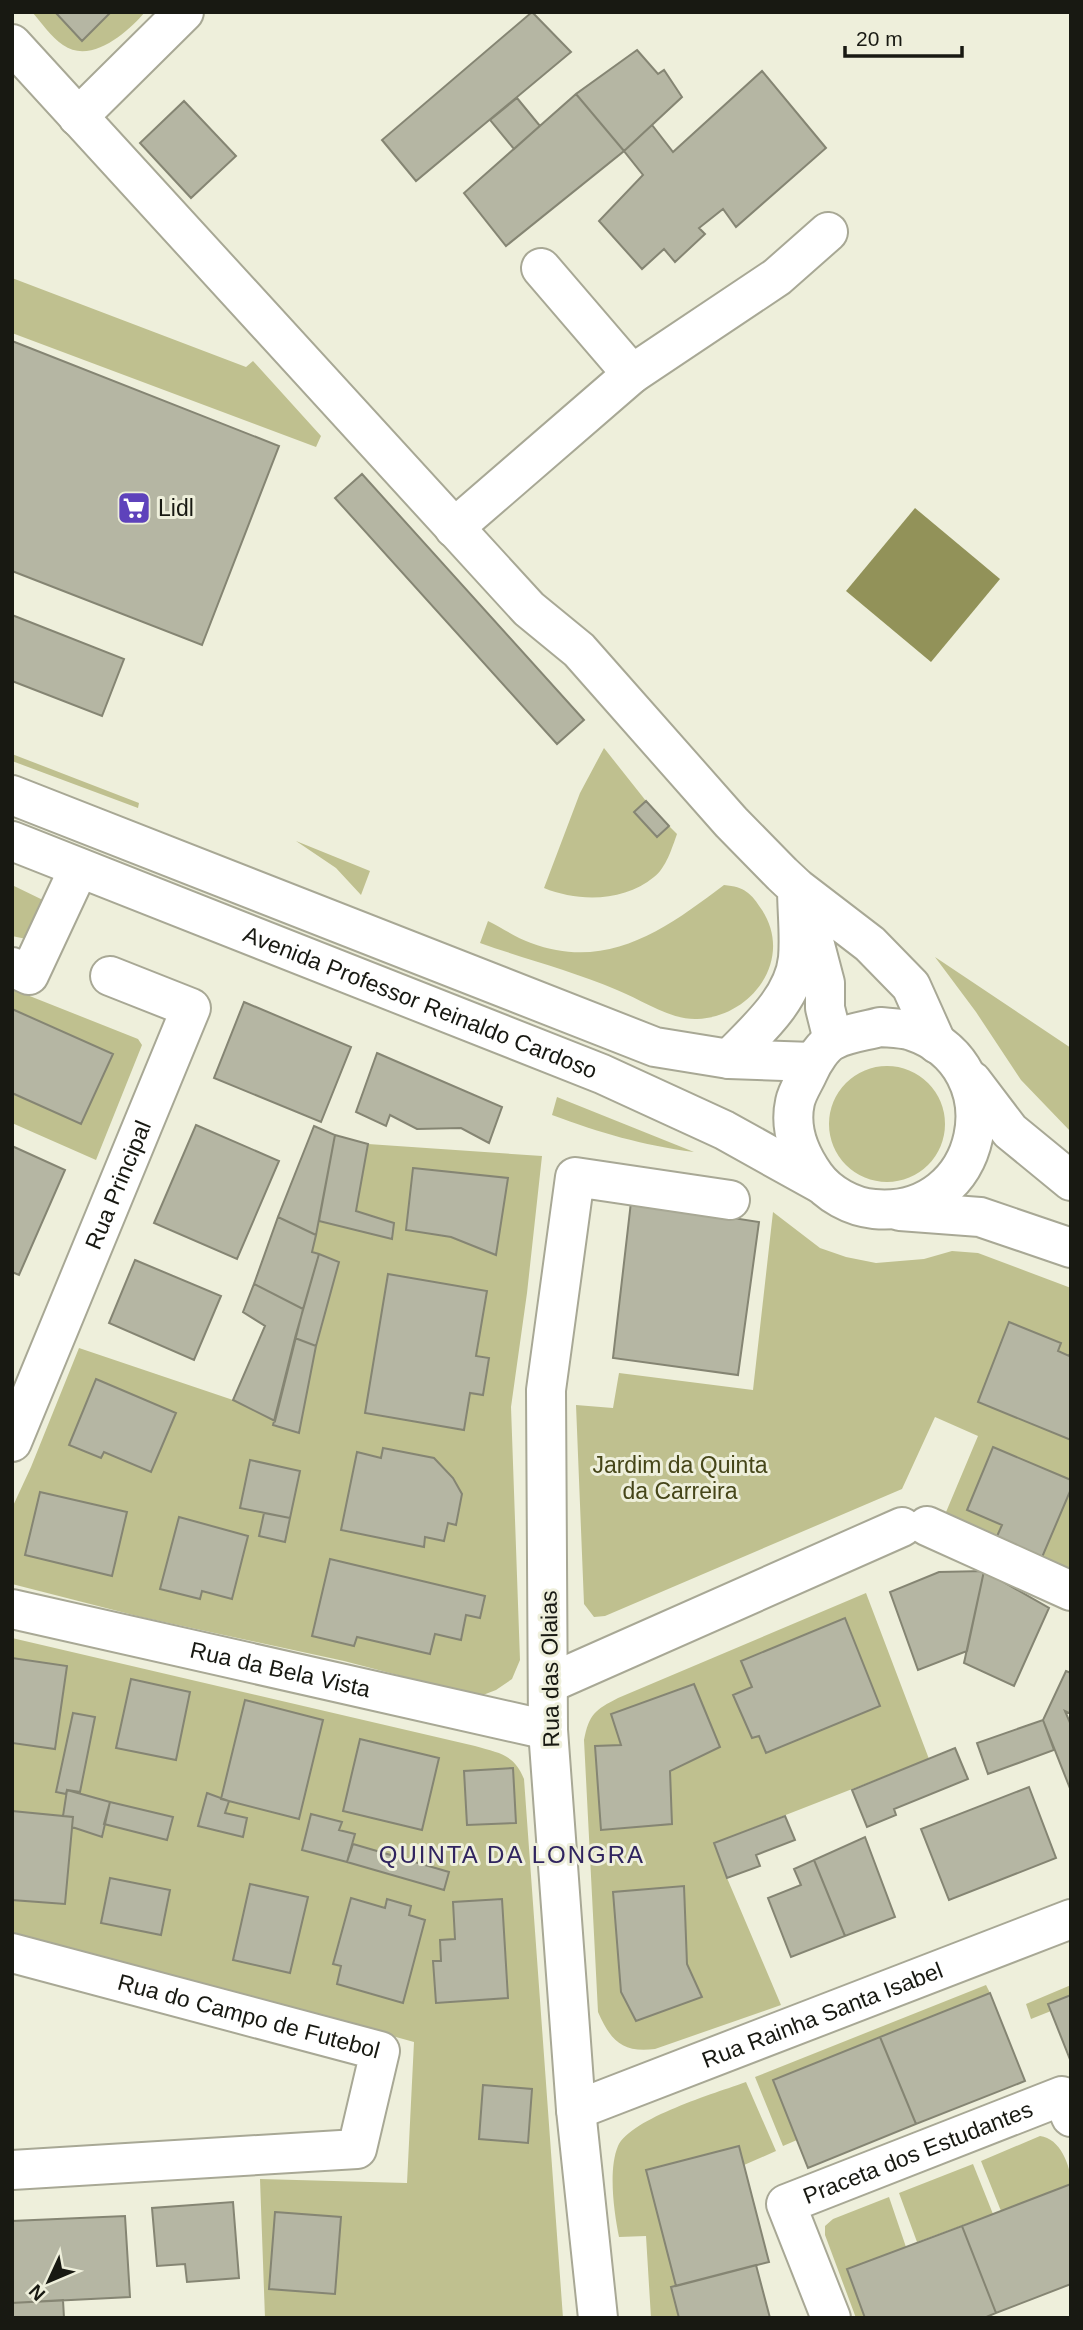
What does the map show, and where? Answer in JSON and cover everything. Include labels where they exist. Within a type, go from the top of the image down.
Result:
[{"type":"street","points":[[78,117],[184,12]]},
{"type":"street","points":[[12,44],[528,609],[579,650],[731,822],[797,888],[870,944],[911,986],[972,1091],[977,1118],[973,1146],[961,1171],[942,1191],[918,1204],[891,1211]]},
{"type":"street","points":[[454,528],[632,374],[777,277],[828,232]]},
{"type":"street","points":[[541,268],[632,374]]},
{"type":"street","name":"Avenida Professor Reinaldo Cardoso","points":[[12,795],[655,1047],[729,1059],[823,1051]]},
{"type":"street","name":"Avenida Professor Reinaldo Cardoso","points":[[12,841],[609,1077],[724,1130],[821,1184]]},
{"type":"street","points":[[12,967],[29,975],[79,868]]},
{"type":"street","points":[[797,888],[825,983],[825,1008],[823,1051],[795,1101],[794,1131],[803,1159],[821,1184],[841,1199],[865,1209],[981,1217],[1071,1248]]},
{"type":"street","points":[[729,1059],[782,1000],[794,976],[798,958],[797,888]]},
{"type":"street","name":"Rua Principal","points":[[12,1442],[191,1008],[110,976]]},
{"type":"street","points":[[823,1051],[880,1027],[911,1031],[949,1055],[1010,1131],[1071,1181]]},
{"type":"street","name":"Rua das Olaias","points":[[598,2318],[576,2110],[548,1730],[550,1683],[546,1390],[575,1177],[730,1200]]},
{"type":"street","points":[[550,1683],[915,1526],[1071,1591]]},
{"type":"street","name":"Rua da Bela Vista","points":[[12,1609],[548,1730]]},
{"type":"street","name":"Rua Rainha Santa Isabel","points":[[576,2110],[1071,1919]]},
{"type":"street","name":"Rua do Campo de Futebol","points":[[12,1953],[380,2051],[357,2149],[12,2170]]},
{"type":"street","name":"Praceta dos Estudantes","points":[[831,2318],[786,2204],[1062,2096],[1071,2117]]},
{"type":"green space","points":[[32,12],[145,12],[119,37],[97,49],[85,51],[63,45]]},
{"type":"green space","points":[[12,278],[246,367],[253,361],[321,436],[316,447],[12,333]]},
{"type":"green space","points":[[604,748],[646,801],[635,812],[656,837],[669,826],[677,834],[662,868],[642,885],[615,895],[600,897],[557,893],[544,888],[580,793]]},
{"type":"green space","points":[[12,754],[139,803],[138,808],[12,761]]},
{"type":"green space","points":[[296,841],[370,871],[361,895],[336,868]]},
{"type":"green space","points":[[12,885],[47,902],[31,940],[12,936]]},
{"type":"green space","points":[[724,885],[742,889],[754,899],[771,929],[773,947],[770,965],[762,982],[750,997],[717,1016],[697,1019],[677,1016],[600,983],[480,943],[488,921],[526,941],[559,951],[611,949],[658,930]]},
{"type":"green space","points":[[935,957],[1071,1048],[1071,1132],[1021,1080]]},
{"type":"green space","points":[[12,989],[138,1039],[142,1045],[96,1160],[12,1123]]},
{"type":"green space","points":[[887,1066],[909,1070],[928,1083],[941,1102],[945,1124],[941,1146],[928,1165],[909,1178],[887,1182],[865,1178],[846,1165],[833,1146],[829,1124],[833,1102],[846,1083],[865,1070]]},
{"type":"green space","points":[[557,1097],[694,1152],[622,1138],[552,1115]]},
{"type":"green space","points":[[335,1135],[368,1144],[542,1156],[511,1407],[520,1660],[512,1679],[483,1695],[344,1661],[141,1617],[12,1584],[12,1508],[79,1348],[233,1400],[275,1421],[274,1426],[299,1432],[316,1346],[339,1263],[312,1252]]},
{"type":"green space","name":"Jardim da Quinta da Carreira","points":[[773,1212],[820,1248],[846,1257],[876,1263],[924,1259],[952,1251],[978,1253],[1071,1288],[1071,1568],[1065,1580],[941,1524],[978,1436],[935,1417],[902,1489],[605,1616],[594,1617],[584,1604],[576,1405],[613,1408],[619,1373],[753,1390]]},
{"type":"green space","points":[[866,1593],[929,1759],[714,1843],[781,2005],[655,2049],[626,2047],[613,2038],[598,2012],[584,1740],[591,1718],[598,1710],[618,1698]]},
{"type":"green space","points":[[12,1638],[475,1746],[505,1756],[516,1764],[524,1779],[563,2318],[265,2318],[260,2179],[407,2183],[414,2042],[201,1983],[12,1936]]},
{"type":"green space","points":[[986,1985],[990,1993],[773,2080],[797,2140],[783,2146],[755,2077]]},
{"type":"green space","points":[[1071,1985],[1071,1995],[1048,2004],[1051,2011],[1031,2019],[1026,2004]]},
{"type":"green space","points":[[746,2082],[776,2151],[744,2165],[738,2146],[646,2171],[676,2286],[671,2288],[679,2318],[651,2318],[646,2236],[619,2237],[613,2179],[618,2146],[626,2136],[656,2116]]},
{"type":"green space","points":[[1040,2136],[1059,2147],[1069,2169],[1071,2184],[1001,2211],[981,2161]]},
{"type":"green space","points":[[973,2164],[993,2214],[917,2242],[899,2193]]},
{"type":"green space","points":[[889,2197],[906,2247],[847,2270],[865,2318],[856,2318],[825,2235],[825,2226],[833,2219]]},
{"type":"shaded area","points":[[915,508],[1000,579],[931,662],[846,591]]},
{"type":"building","points":[[55,12],[111,12],[82,41]]},
{"type":"building","points":[[532,12],[571,52],[416,181],[382,140]]},
{"type":"building","points":[[637,50],[658,74],[664,70],[682,97],[624,151],[576,94]]},
{"type":"building","points":[[762,71],[826,148],[736,227],[723,209],[699,228],[705,234],[675,262],[664,249],[642,269],[599,221],[643,175],[624,151],[652,125],[673,152]]},
{"type":"building","points":[[576,94],[624,151],[506,246],[464,193]]},
{"type":"building","points":[[517,98],[540,126],[514,149],[490,120]]},
{"type":"building","points":[[184,101],[236,156],[191,198],[140,143]]},
{"type":"building","name":"Lidl","points":[[12,341],[279,446],[202,645],[12,571]]},
{"type":"building","points":[[362,474],[584,720],[557,744],[335,498]]},
{"type":"building","points":[[12,615],[124,659],[102,716],[12,681]]},
{"type":"building","points":[[646,801],[669,826],[657,837],[634,812]]},
{"type":"building","points":[[244,1002],[351,1047],[321,1122],[214,1078]]},
{"type":"building","points":[[12,1009],[113,1054],[81,1124],[12,1093]]},
{"type":"building","points":[[377,1053],[502,1107],[489,1143],[461,1128],[417,1129],[390,1115],[386,1126],[356,1112]]},
{"type":"building","points":[[196,1125],[279,1161],[237,1259],[154,1223]]},
{"type":"building","points":[[314,1126],[335,1135],[316,1235],[278,1217]]},
{"type":"building","points":[[335,1135],[368,1144],[356,1211],[394,1223],[392,1239],[319,1221]]},
{"type":"building","points":[[12,1146],[65,1170],[19,1275],[12,1272]]},
{"type":"building","points":[[413,1168],[508,1178],[496,1255],[451,1237],[406,1230]]},
{"type":"building","points":[[631,1202],[759,1222],[738,1375],[613,1358]]},
{"type":"building","points":[[278,1217],[316,1235],[312,1252],[319,1254],[303,1309],[254,1284]]},
{"type":"building","points":[[319,1254],[339,1262],[316,1346],[295,1338]]},
{"type":"building","points":[[135,1260],[221,1296],[194,1360],[109,1323]]},
{"type":"building","points":[[388,1274],[487,1291],[476,1356],[489,1358],[483,1395],[470,1393],[464,1430],[365,1413]]},
{"type":"building","points":[[254,1284],[303,1309],[275,1421],[233,1400],[265,1326],[243,1312]]},
{"type":"building","points":[[1009,1322],[1061,1343],[1058,1351],[1069,1356],[1071,1351],[1071,1440],[978,1402]]},
{"type":"building","points":[[295,1338],[316,1346],[299,1433],[273,1425]]},
{"type":"building","points":[[96,1379],[176,1413],[151,1472],[104,1452],[101,1458],[69,1445]]},
{"type":"building","points":[[993,1447],[1071,1480],[1071,1489],[1040,1562],[994,1543],[1002,1525],[967,1510]]},
{"type":"building","points":[[383,1448],[434,1458],[453,1478],[462,1494],[456,1525],[448,1523],[444,1541],[425,1537],[424,1547],[341,1530],[357,1452],[381,1458]]},
{"type":"building","points":[[250,1460],[300,1471],[290,1518],[240,1508]]},
{"type":"building","points":[[40,1492],[127,1512],[112,1576],[25,1555]]},
{"type":"building","points":[[264,1513],[290,1518],[285,1542],[259,1536]]},
{"type":"building","points":[[179,1517],[248,1536],[232,1599],[202,1591],[200,1599],[160,1589]]},
{"type":"building","points":[[330,1559],[485,1596],[480,1618],[466,1615],[461,1640],[435,1634],[430,1654],[357,1637],[354,1646],[312,1636]]},
{"type":"building","points":[[984,1571],[967,1651],[918,1670],[890,1592],[939,1572]]},
{"type":"building","points":[[984,1571],[1049,1608],[1014,1686],[964,1663]]},
{"type":"building","points":[[845,1618],[880,1706],[766,1753],[759,1736],[752,1738],[733,1695],[752,1687],[741,1661]]},
{"type":"building","points":[[12,1658],[67,1666],[55,1749],[12,1743]]},
{"type":"building","points":[[1066,1671],[1071,1673],[1071,1714],[1065,1711],[1071,1725],[1071,1791],[1043,1720]]},
{"type":"building","points":[[131,1679],[190,1692],[176,1760],[116,1748]]},
{"type":"building","points":[[694,1684],[720,1747],[670,1771],[672,1824],[601,1830],[595,1746],[621,1745],[611,1714]]},
{"type":"building","points":[[245,1700],[323,1720],[299,1819],[221,1799]]},
{"type":"building","points":[[73,1713],[95,1717],[80,1792],[67,1790],[66,1794],[56,1792]]},
{"type":"building","points":[[1043,1720],[1054,1750],[988,1774],[977,1743]]},
{"type":"building","points":[[360,1739],[439,1758],[422,1830],[343,1811]]},
{"type":"building","points":[[955,1748],[968,1779],[894,1809],[896,1815],[867,1827],[852,1790]]},
{"type":"building","points":[[513,1768],[516,1823],[467,1825],[464,1771]]},
{"type":"building","points":[[1029,1787],[1056,1858],[949,1900],[921,1829]]},
{"type":"building","points":[[67,1790],[110,1802],[102,1837],[72,1827],[73,1817],[63,1816]]},
{"type":"building","points":[[207,1793],[229,1801],[225,1813],[247,1818],[243,1837],[198,1826]]},
{"type":"building","points":[[110,1802],[173,1817],[167,1840],[104,1824]]},
{"type":"building","points":[[12,1811],[73,1817],[65,1904],[12,1900]]},
{"type":"building","points":[[311,1814],[342,1822],[339,1830],[355,1834],[347,1862],[302,1850]]},
{"type":"building","points":[[785,1816],[795,1840],[756,1855],[760,1866],[727,1878],[714,1843]]},
{"type":"building","points":[[865,1837],[895,1917],[845,1936],[814,1860]]},
{"type":"building","points":[[353,1844],[449,1872],[444,1890],[347,1862]]},
{"type":"building","points":[[814,1860],[845,1936],[791,1957],[768,1898],[801,1885],[794,1869]]},
{"type":"building","points":[[110,1878],[170,1890],[161,1935],[101,1923]]},
{"type":"building","points":[[250,1884],[308,1897],[290,1973],[233,1960]]},
{"type":"building","points":[[684,1886],[687,1964],[702,1997],[636,2021],[621,1992],[613,1892]]},
{"type":"building","points":[[351,1898],[385,1908],[387,1899],[411,1906],[409,1915],[425,1920],[403,2003],[337,1984],[341,1966],[333,1964]]},
{"type":"building","points":[[502,1899],[508,1998],[436,2003],[433,1961],[441,1961],[440,1940],[455,1939],[453,1902]]},
{"type":"building","points":[[990,1993],[1025,2081],[916,2124],[880,2037]]},
{"type":"building","points":[[1071,1995],[1071,2062],[1048,2004]]},
{"type":"building","points":[[880,2037],[916,2124],[808,2168],[773,2080]]},
{"type":"building","points":[[483,2085],[532,2089],[528,2143],[479,2139]]},
{"type":"building","points":[[739,2146],[769,2262],[676,2286],[646,2170]]},
{"type":"building","points":[[1071,2184],[1071,2284],[996,2313],[962,2226]]},
{"type":"building","points":[[233,2202],[239,2278],[187,2282],[185,2264],[157,2266],[152,2208]]},
{"type":"building","points":[[275,2212],[341,2217],[335,2294],[269,2289]]},
{"type":"building","points":[[125,2216],[130,2297],[12,2303],[12,2221]]},
{"type":"building","points":[[962,2226],[996,2313],[984,2318],[865,2318],[847,2269]]},
{"type":"building","points":[[756,2265],[770,2318],[679,2318],[671,2287]]},
{"type":"building","points":[[63,2300],[64,2318],[12,2318],[12,2303]]},
{"type":"place","name":"Lidl","points":[[134,508]]},
{"type":"district","name":"QUINTA DA LONGRA","points":[[512,1855]]}]
